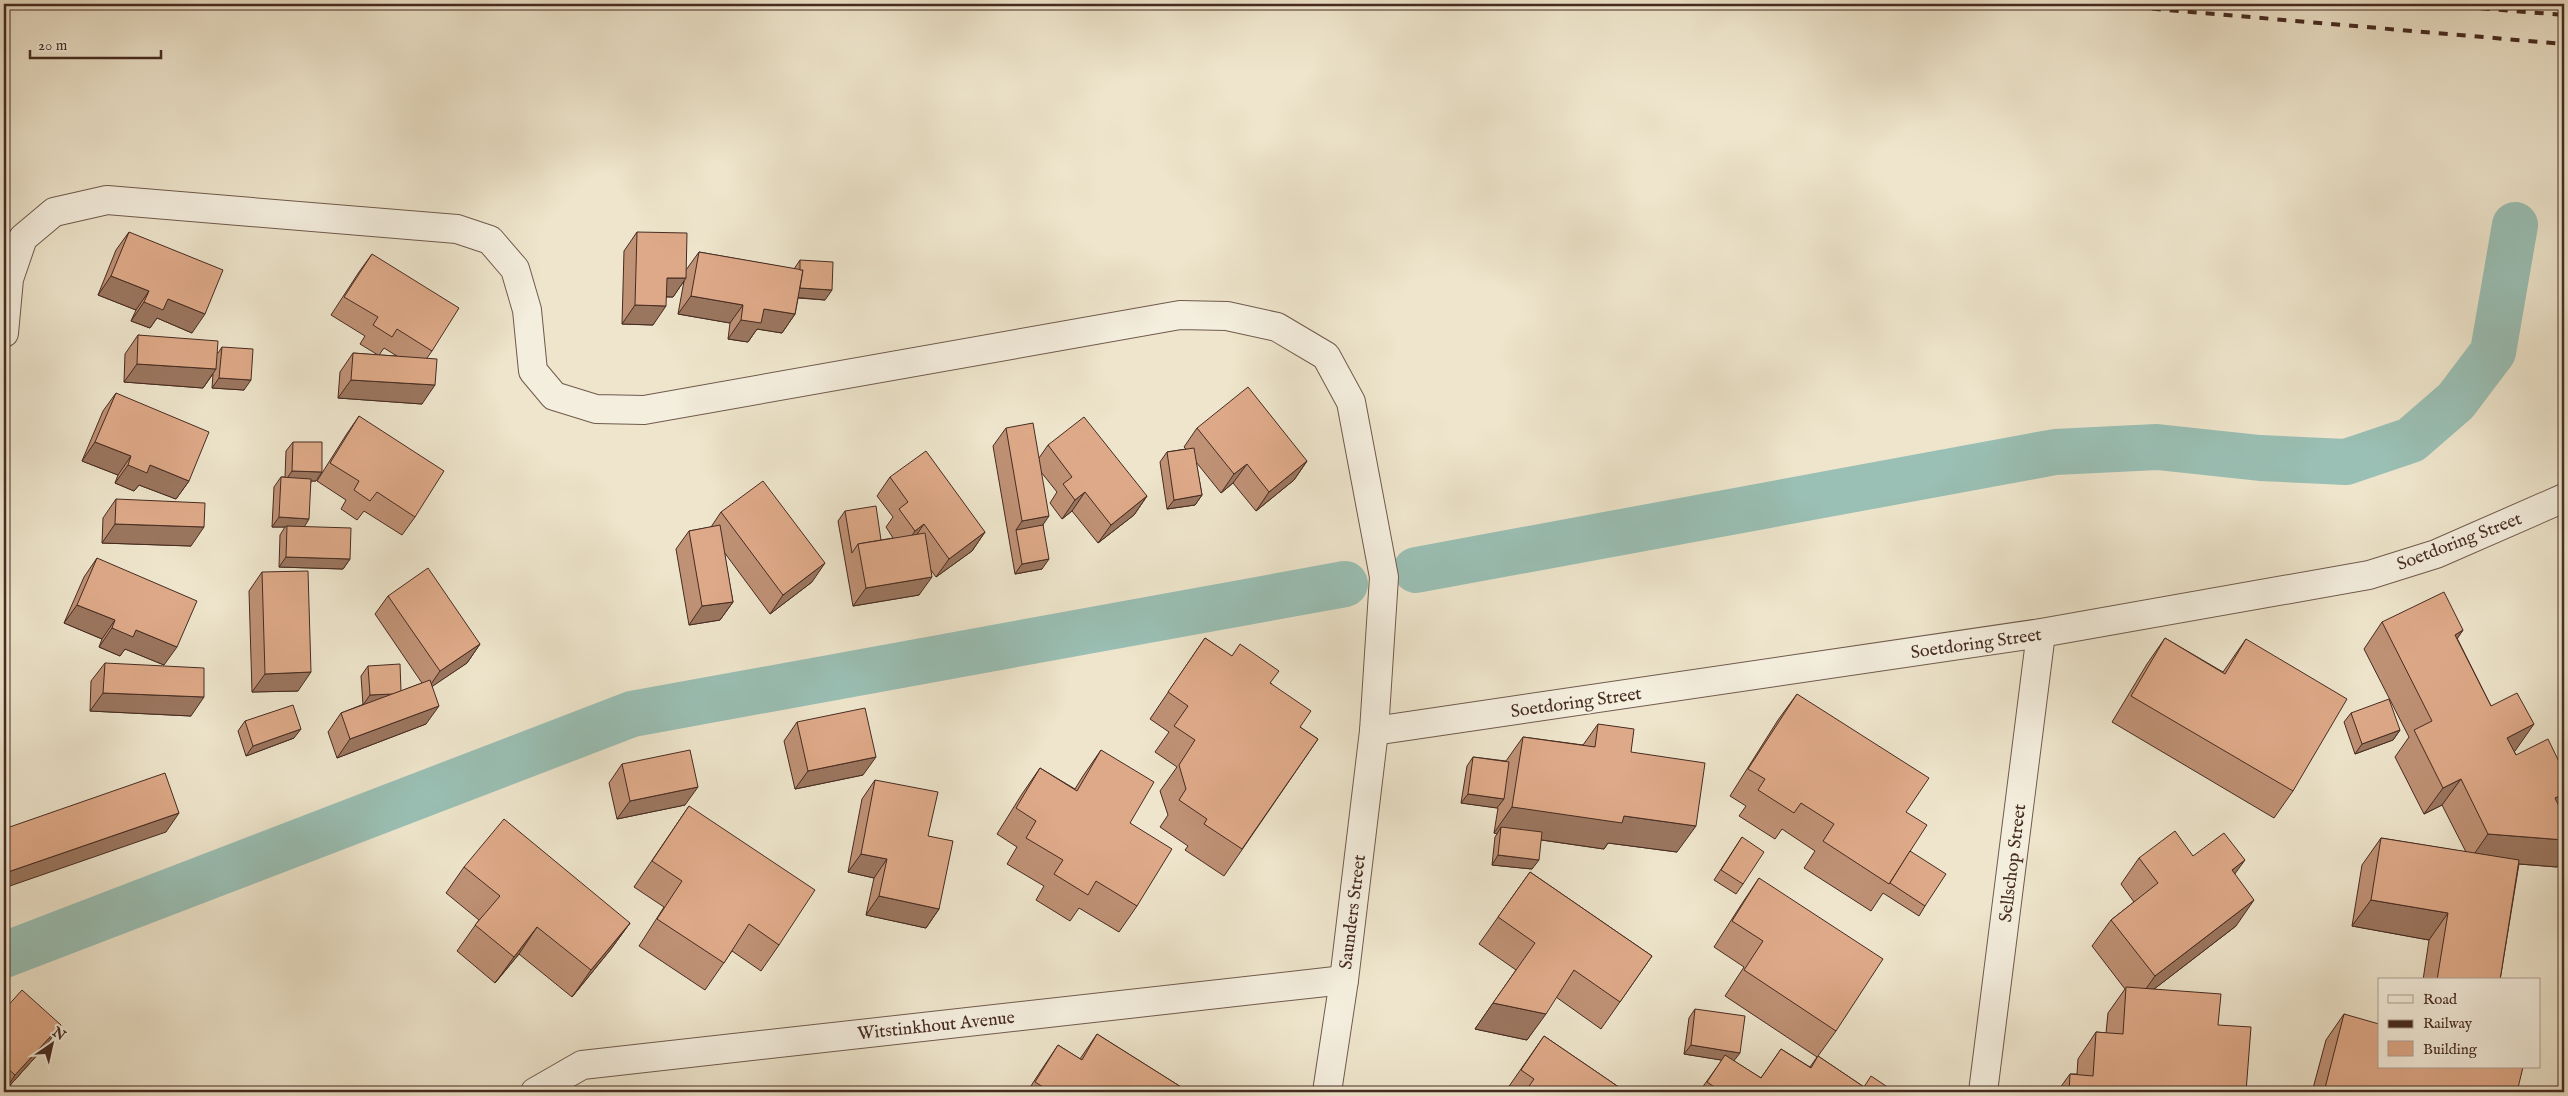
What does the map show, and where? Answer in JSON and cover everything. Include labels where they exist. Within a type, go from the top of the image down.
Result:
[{"type":"street","name":"Saunders Street","points":[[4,333],[9,279],[24,238],[54,212],[107,200],[457,230],[490,240],[515,269],[527,310],[533,371],[554,396],[596,409],[644,410],[1180,315],[1227,316],[1277,327],[1326,356],[1351,402],[1384,577],[1374,731],[1344,980],[1327,1092]]},
{"type":"street","name":"Soetdoring Street","points":[[1374,731],[2041,633],[2369,575],[2436,554],[2563,503]]},
{"type":"street","name":"Sellschop Street","points":[[1983,1092],[2041,633]]},
{"type":"street","name":"Witstinkhout Avenue","points":[[535,1092],[582,1065],[1344,980]]},
{"type":"building","points":[[129,232],[223,270],[205,314],[168,299],[163,310],[144,302],[149,291],[111,276]]},
{"type":"building","points":[[637,232],[687,233],[686,278],[667,278],[666,306],[635,305]]},
{"type":"building","points":[[699,252],[803,270],[795,314],[764,309],[761,323],[741,320],[743,305],[691,296]]},
{"type":"building","points":[[372,254],[459,308],[432,351],[397,329],[392,337],[373,325],[378,317],[344,297]]},
{"type":"building","points":[[800,260],[833,262],[832,290],[800,288],[803,270],[800,270]]},
{"type":"building","points":[[138,335],[218,341],[216,369],[137,364]]},
{"type":"building","points":[[222,347],[253,349],[251,380],[219,378]]},
{"type":"building","points":[[353,353],[437,359],[435,385],[351,380]]},
{"type":"building","points":[[1248,387],[1307,461],[1269,492],[1247,464],[1234,474],[1197,428]]},
{"type":"building","points":[[116,393],[209,432],[189,481],[150,465],[147,473],[128,465],[131,456],[95,442]]},
{"type":"building","points":[[359,416],[444,471],[415,517],[377,492],[370,501],[354,490],[359,481],[330,463]]},
{"type":"building","points":[[1084,417],[1147,496],[1111,525],[1085,492],[1075,500],[1063,484],[1072,477],[1048,445]]},
{"type":"building","points":[[1033,423],[1049,516],[1022,521],[1006,428]]},
{"type":"building","points":[[293,442],[322,442],[322,472],[292,471]]},
{"type":"building","points":[[1194,448],[1202,495],[1174,500],[1167,452]]},
{"type":"building","points":[[926,451],[985,532],[949,559],[924,524],[915,531],[899,509],[908,502],[890,477]]},
{"type":"building","points":[[281,477],[311,479],[309,519],[279,517]]},
{"type":"building","points":[[763,481],[825,563],[783,595],[721,512]]},
{"type":"building","points":[[116,499],[205,503],[204,527],[115,524]]},
{"type":"building","points":[[876,506],[881,540],[858,544],[852,553],[845,511]]},
{"type":"building","points":[[720,525],[733,602],[702,606],[689,531]]},
{"type":"building","points":[[1043,525],[1049,559],[1022,564],[1016,530]]},
{"type":"building","points":[[287,526],[351,528],[350,559],[286,557]]},
{"type":"building","points":[[925,533],[932,577],[866,588],[858,544]]},
{"type":"building","points":[[97,558],[197,601],[177,647],[136,630],[133,637],[112,628],[115,620],[77,605]]},
{"type":"building","points":[[428,568],[480,644],[440,671],[388,596]]},
{"type":"building","points":[[308,571],[311,672],[265,674],[262,572]]},
{"type":"building","points":[[2444,592],[2463,630],[2455,635],[2491,706],[2517,693],[2534,724],[2507,738],[2516,755],[2548,739],[2564,772],[2564,794],[2555,798],[2564,817],[2564,840],[2488,834],[2461,779],[2443,788],[2414,730],[2432,721],[2382,622]]},
{"type":"building","points":[[1205,638],[1232,656],[1240,644],[1279,671],[1270,683],[1311,711],[1300,727],[1318,739],[1242,849],[1204,824],[1207,819],[1179,800],[1186,789],[1179,765],[1195,740],[1174,726],[1188,706],[1168,692]]},
{"type":"building","points":[[2165,638],[2225,674],[2246,639],[2347,699],[2293,791],[2131,696]]},
{"type":"building","points":[[105,663],[204,668],[204,697],[103,693]]},
{"type":"building","points":[[400,664],[401,691],[393,694],[370,695],[368,666]]},
{"type":"building","points":[[430,680],[439,706],[350,739],[341,713]]},
{"type":"building","points":[[1797,694],[1929,778],[1906,812],[1927,825],[1889,884],[1823,841],[1834,824],[1801,803],[1794,813],[1758,790],[1765,779],[1748,769]]},
{"type":"building","points":[[2389,699],[2400,730],[2362,744],[2351,713]]},
{"type":"building","points":[[293,705],[301,729],[253,746],[245,721]]},
{"type":"building","points":[[865,708],[876,757],[808,771],[797,722]]},
{"type":"building","points":[[1598,724],[1634,729],[1631,752],[1705,763],[1696,826],[1624,816],[1622,823],[1512,807],[1523,737],[1595,747]]},
{"type":"building","points":[[690,750],[698,787],[630,801],[622,764]]},
{"type":"building","points":[[1101,750],[1154,782],[1130,823],[1172,849],[1137,906],[1096,881],[1088,895],[1054,874],[1063,860],[1026,838],[1036,821],[1016,808],[1040,768],[1077,791]]},
{"type":"building","points":[[1473,757],[1509,762],[1504,799],[1468,794]]},
{"type":"building","points":[[165,773],[179,813],[5,873],[4,829]]},
{"type":"building","points":[[875,780],[938,792],[928,836],[953,841],[939,909],[879,896],[887,859],[861,854]]},
{"type":"building","points":[[689,806],[815,890],[779,945],[749,924],[724,963],[657,919],[682,881],[652,861]]},
{"type":"building","points":[[504,819],[630,923],[591,970],[537,927],[514,957],[475,925],[500,896],[464,867]]},
{"type":"building","points":[[1501,827],[1542,832],[1539,860],[1498,855]]},
{"type":"building","points":[[2175,831],[2193,856],[2224,833],[2245,860],[2232,870],[2254,900],[2155,976],[2111,920],[2158,883],[2139,858]]},
{"type":"building","points":[[1742,837],[1764,852],[1743,884],[1721,870]]},
{"type":"building","points":[[2381,838],[2519,860],[2500,978],[2437,978],[2448,913],[2371,900]]},
{"type":"building","points":[[1910,851],[1946,874],[1925,906],[1890,883]]},
{"type":"building","points":[[1530,872],[1652,956],[1620,1002],[1574,970],[1546,1014],[1493,1003],[1535,943],[1498,917]]},
{"type":"building","points":[[1759,878],[1883,959],[1836,1031],[1744,970],[1763,941],[1732,921]]},
{"type":"building","points":[[2126,987],[2221,994],[2218,1025],[2251,1027],[2246,1092],[2069,1092],[2070,1074],[2093,1076],[2096,1032],[2123,1034]]},
{"type":"building","points":[[22,990],[61,1025],[15,1075],[4,1065],[4,1010]]},
{"type":"building","points":[[1695,1009],[1745,1016],[1740,1053],[1691,1045]]},
{"type":"building","points":[[2344,1014],[2378,1024],[2378,1068],[2523,1068],[2517,1092],[2340,1092],[2325,1088]]},
{"type":"building","points":[[1097,1034],[1189,1092],[1051,1092],[1035,1082],[1058,1045],[1082,1060]]},
{"type":"building","points":[[1544,1036],[1626,1092],[1525,1092],[1534,1079],[1521,1070]]},
{"type":"building","points":[[1781,1049],[1811,1068],[1818,1056],[1864,1087],[1871,1076],[1895,1092],[1722,1092],[1707,1082],[1725,1055],[1761,1078]]},
{"type":"waterway","points":[[1416,570],[2055,452],[2157,447],[2260,458],[2346,462],[2411,440],[2456,401],[2493,352],[2515,225]]},
{"type":"waterway","points":[[4,955],[632,714],[1345,584]]},
{"type":"railway","points":[[2098,4],[2564,44]]},
{"type":"railway","points":[[2427,4],[2564,15]]}]
